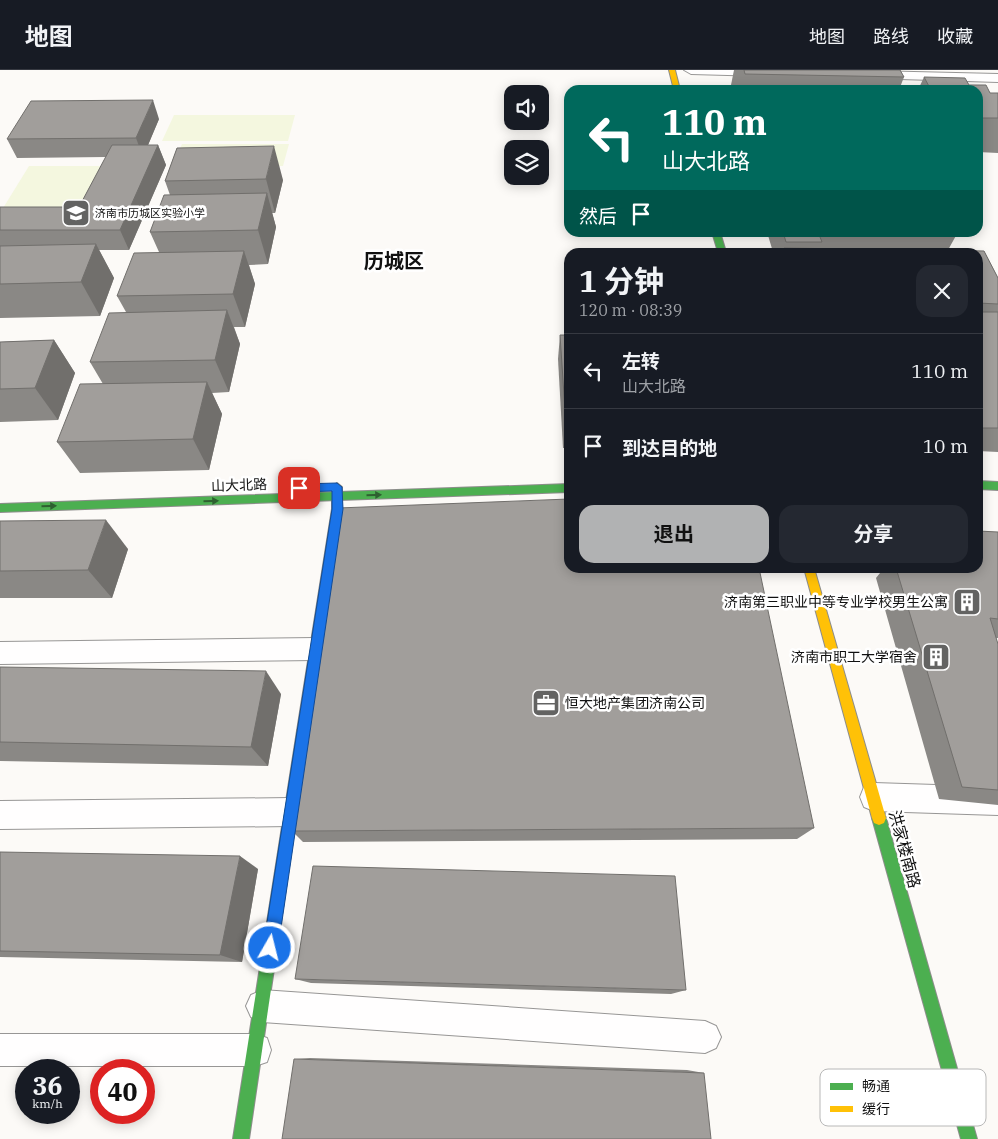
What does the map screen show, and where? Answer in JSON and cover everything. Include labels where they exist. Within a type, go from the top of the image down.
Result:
[{"type":"main road","points":[[672,70],[676,85]]},
{"type":"main road","points":[[983,476],[998,477]]},
{"type":"main road","name":"山大北路","points":[[0,508],[564,479]]},
{"type":"main road","points":[[983,485],[998,486]]},
{"type":"main road","name":"山大北路","points":[[0,498],[564,488]]},
{"type":"main road","points":[[241,1139],[337,509],[337,491]]},
{"type":"main road","name":"洪家楼南路","points":[[811,573],[949,1069]]},
{"type":"main road","name":"洪家楼南路","points":[[964,1126],[968,1139]]},
{"type":"street","points":[[691,70],[784,73]]},
{"type":"street","points":[[862,75],[998,78]]},
{"type":"street","points":[[0,653],[315,649]]},
{"type":"street","points":[[874,796],[998,802]]},
{"type":"street","points":[[0,815],[291,812]]},
{"type":"street","points":[[262,1006],[704,1037]]},
{"type":"street","points":[[0,1050],[255,1050]]},
{"type":"green space","points":[[174,115],[295,115],[288,141],[162,141]]},
{"type":"green space","points":[[182,144],[289,144],[283,166],[172,166]]},
{"type":"green space","points":[[29,166],[113,166],[89,214],[0,213]]},
{"type":"building","points":[[744,70],[900,70],[904,77],[745,74]]},
{"type":"building","points":[[924,77],[965,78],[969,85],[928,85]]},
{"type":"building","points":[[983,85],[986,85],[990,93],[998,93],[998,118],[983,118]]},
{"type":"building","points":[[153,100],[136,138],[7,139],[31,101]]},
{"type":"building","points":[[112,145],[158,145],[120,230],[0,230],[0,207],[79,207]]},
{"type":"building","points":[[274,146],[266,179],[165,181],[177,148]]},
{"type":"building","points":[[267,193],[258,230],[150,232],[164,195]]},
{"type":"building","points":[[784,237],[820,237],[822,242],[786,242]]},
{"type":"building","points":[[96,244],[81,282],[0,284],[0,246]]},
{"type":"building","points":[[244,251],[233,294],[117,296],[134,253]]},
{"type":"building","points":[[983,251],[998,278],[998,304],[983,303]]},
{"type":"building","points":[[227,310],[215,360],[90,362],[109,313]]},
{"type":"building","points":[[983,312],[998,312],[998,428],[983,428]]},
{"type":"building","points":[[560,335],[564,335],[564,395]]},
{"type":"building","points":[[54,340],[35,388],[0,389],[0,342]]},
{"type":"building","points":[[207,382],[193,439],[57,442],[80,384]]},
{"type":"building","name":"恒大地产集团济南公司","points":[[564,499],[564,573],[760,573],[814,828],[292,831],[338,508]]},
{"type":"building","points":[[106,520],[88,570],[0,571],[0,521]]},
{"type":"building","name":"济南市职工大学宿舍","points":[[983,531],[998,532],[998,619],[990,618],[998,644],[998,790],[962,787],[898,573],[983,573]]},
{"type":"building","points":[[0,667],[266,671],[251,747],[0,742]]},
{"type":"building","points":[[0,852],[240,856],[220,955],[0,951]]},
{"type":"building","points":[[313,866],[675,876],[686,990],[295,979]]},
{"type":"building","points":[[294,1059],[704,1073],[711,1139],[282,1139]]},
{"type":"traffic: fast","points":[[718,237],[721,248]]},
{"type":"traffic: fast","points":[[983,485],[998,486]]},
{"type":"traffic: fast","points":[[0,508],[564,488]]},
{"type":"traffic: fast","points":[[241,1139],[303,731]]},
{"type":"traffic: fast","points":[[879,818],[949,1069]]},
{"type":"traffic: fast","points":[[965,1126],[969,1139]]},
{"type":"traffic: slow","points":[[672,70],[676,85]]},
{"type":"traffic: slow","points":[[303,731],[337,509],[337,487]]},
{"type":"traffic: slow","points":[[810,573],[879,818]]},
{"type":"place","name":"济南市历城区实验小学","points":[[76,213]]},
{"type":"place","name":"济南第三职业中等专业学校男生公寓","points":[[967,602]]},
{"type":"place","name":"济南市职工大学宿舍","points":[[936,657]]},
{"type":"place","name":"恒大地产集团济南公司","points":[[546,703]]},
{"type":"district","name":"历城区","points":[[394,261]]},
{"type":"route","points":[[270,948],[337,509],[337,487],[299,488]]}]
